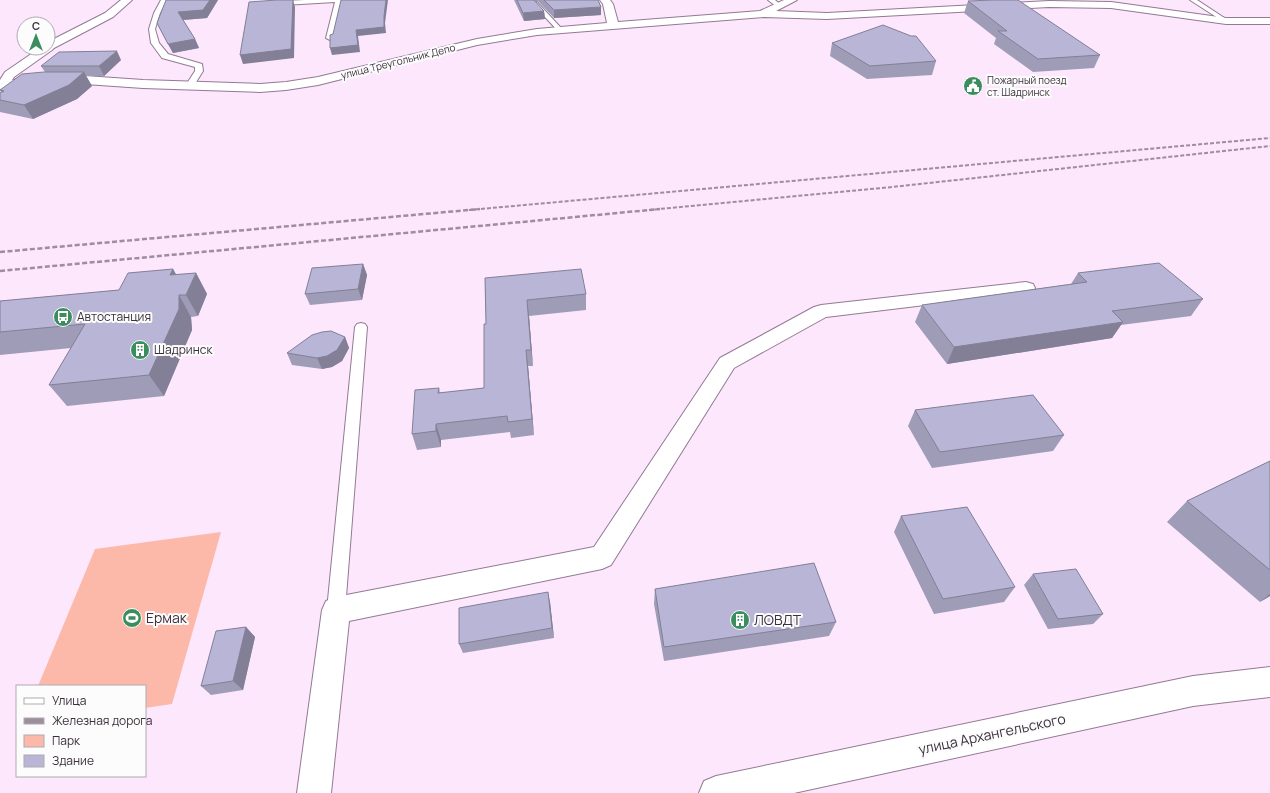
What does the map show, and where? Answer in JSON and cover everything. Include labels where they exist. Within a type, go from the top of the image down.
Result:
[{"type":"street","points":[[56,43],[109,14],[128,0]]},
{"type":"street","points":[[605,0],[608,4],[612,26]]},
{"type":"street","name":"улица Треугольник Депо","points":[[2,84],[52,80],[85,80],[190,86],[260,88],[286,86],[318,81],[429,52],[477,42],[537,32],[762,14],[775,3],[792,0]]},
{"type":"street","points":[[762,14],[827,16],[1050,4],[1111,5],[1226,21],[1270,21]]},
{"type":"street","points":[[7,62],[23,56]]},
{"type":"street","points":[[2,84],[9,75],[35,56]]},
{"type":"street","points":[[314,793],[336,610],[602,557],[727,363],[821,311],[1026,288]]},
{"type":"street","name":"улица Архангельского","points":[[716,793],[1193,691],[1270,682]]},
{"type":"lane","points":[[164,0],[157,13],[152,29],[155,43],[165,56],[199,66],[200,71],[190,86]]},
{"type":"lane","points":[[284,3],[339,0],[330,38]]},
{"type":"lane","points":[[1193,0],[1224,19]]},
{"type":"lane","points":[[535,2],[560,30]]},
{"type":"lane","points":[[336,610],[361,327]]},
{"type":"green space","name":"Ермак","points":[[221,532],[172,704],[146,708],[146,685],[38,685],[95,549]]},
{"type":"building","points":[[166,0],[210,0],[203,10],[178,12],[195,39],[168,44],[157,23]]},
{"type":"building","points":[[293,0],[291,49],[240,55],[249,2]]},
{"type":"building","points":[[341,0],[386,0],[384,27],[356,30],[358,45],[330,48],[330,35],[333,34]]},
{"type":"building","points":[[517,0],[534,0],[544,11],[523,13]]},
{"type":"building","points":[[544,0],[598,0],[601,7],[554,10]]},
{"type":"building","points":[[1018,0],[1100,55],[1038,59],[998,31],[1007,31],[968,1]]},
{"type":"building","points":[[883,25],[911,36],[916,36],[936,61],[870,66],[832,43]]},
{"type":"building","points":[[117,51],[99,66],[41,66],[56,56],[59,52]]},
{"type":"building","points":[[44,72],[84,72],[69,85],[24,105],[0,100],[0,93],[4,91],[0,90],[22,74]]},
{"type":"building","points":[[1159,263],[1203,299],[1112,311],[1123,322],[954,347],[922,305],[1087,282],[1078,273]]},
{"type":"building","points":[[363,264],[358,289],[305,294],[312,268]]},
{"type":"building","points":[[173,269],[170,275],[196,273],[186,295],[179,295],[179,309],[149,375],[49,385],[85,324],[0,332],[0,301],[119,290],[128,273]]},
{"type":"building","points":[[581,269],[586,294],[527,300],[531,350],[526,350],[532,419],[508,422],[507,416],[436,424],[436,431],[412,434],[415,390],[439,388],[438,393],[484,388],[484,324],[486,324],[485,278]]},
{"type":"building","points":[[331,331],[345,337],[337,350],[327,356],[317,358],[287,353],[312,335]]},
{"type":"building","points":[[1033,395],[1064,435],[940,452],[915,410]]},
{"type":"building","points":[[1270,461],[1270,570],[1187,501]]},
{"type":"building","points":[[967,507],[1015,587],[943,599],[901,516]]},
{"type":"building","name":"ЛОВДТ","points":[[814,563],[836,622],[664,647],[655,589]]},
{"type":"building","points":[[1076,569],[1103,614],[1058,619],[1033,574]]},
{"type":"building","points":[[548,592],[552,628],[459,644],[459,608]]},
{"type":"building","points":[[246,627],[233,681],[201,686],[216,631]]},
{"type":"railway","points":[[469,210],[1270,138]]},
{"type":"railway","points":[[649,210],[892,187],[1270,146]]},
{"type":"railway","points":[[0,252],[480,209]]},
{"type":"railway","points":[[0,271],[660,209]]},
{"type":"place","name":"Пожарный поезд ст. Шадринск","points":[[973,86]]},
{"type":"place","name":"Автостанция","points":[[63,317]]},
{"type":"place","name":"Шадринск","points":[[140,350]]},
{"type":"place","name":"Ермак","points":[[132,618]]},
{"type":"place","name":"ЛОВДТ","points":[[740,620]]}]
